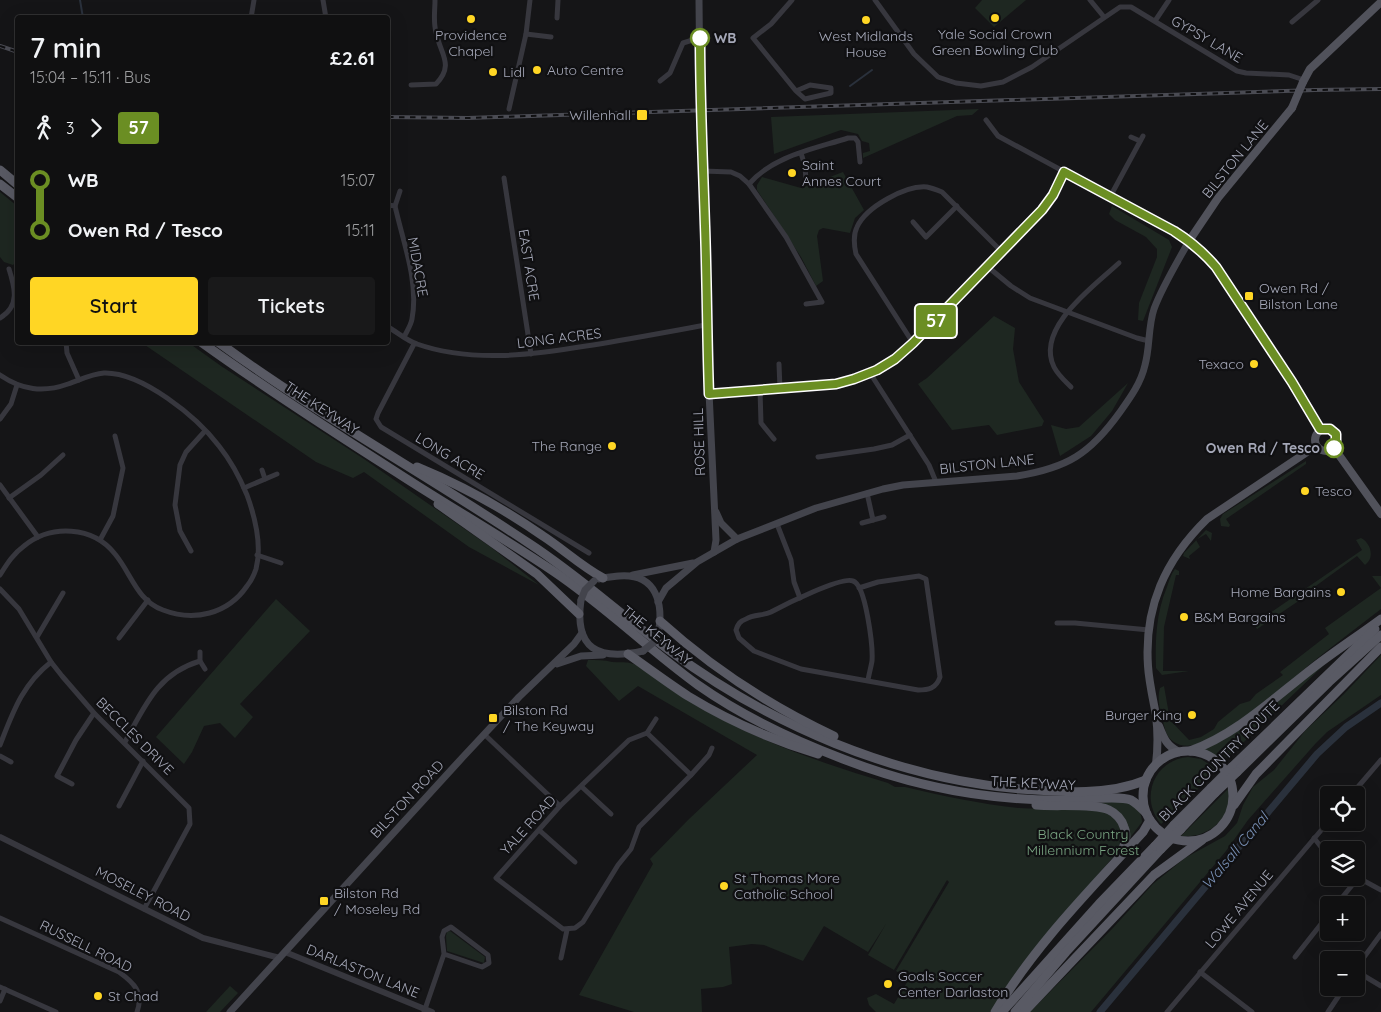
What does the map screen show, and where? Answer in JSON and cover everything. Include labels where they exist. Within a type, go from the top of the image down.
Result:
[{"type":"highway","points":[[0,170],[15,182]]},
{"type":"highway","points":[[0,184],[15,196]]},
{"type":"highway","name":"THE KEYWAY","points":[[206,345],[258,382],[396,472],[505,539],[556,573],[672,665],[726,703],[796,739],[876,772],[926,786],[1011,798],[1063,800],[1122,798],[1138,804],[1148,817]]},
{"type":"highway","name":"THE KEYWAY","points":[[222,345],[255,370],[563,566],[668,649],[736,695],[822,738],[867,756],[917,770],[973,782],[1043,790],[1079,791],[1130,787],[1146,780]]},
{"type":"highway","points":[[394,458],[438,476],[492,505],[542,535],[599,579]]},
{"type":"highway","points":[[396,472],[536,574],[579,614]]},
{"type":"highway","points":[[1206,837],[1193,841],[1174,839],[1162,833],[1148,817],[1143,795],[1146,780],[1156,764],[1166,757],[1206,746],[1251,716],[1313,667],[1381,620]]},
{"type":"highway","points":[[660,621],[687,646],[773,705],[889,762]]},
{"type":"highway","name":"BLACK COUNTRY ROUTE","points":[[1016,1012],[1158,847],[1381,624]]},
{"type":"highway","name":"BLACK COUNTRY ROUTE","points":[[1234,769],[1381,635]]},
{"type":"highway","points":[[1024,1012],[1154,876],[1222,825],[1256,774],[1381,647]]},
{"type":"highway","points":[[628,654],[687,695],[723,716],[776,741],[876,772]]},
{"type":"highway","points":[[1190,751],[1213,758],[1226,773],[1233,792],[1231,810]]},
{"type":"highway","points":[[1011,798],[1029,804],[1092,807],[1108,809],[1112,812],[1122,821],[1126,835],[1122,850],[1107,872]]},
{"type":"highway","points":[[995,1012],[1008,990],[1045,941],[1143,832],[1148,817]]},
{"type":"highway","name":"BLACK COUNTRY ROUTE","points":[[1002,1012],[1092,911],[1158,847]]},
{"type":"main road","name":"ROSE HILL","points":[[700,0],[700,126],[703,171],[706,324],[716,540],[714,552]]},
{"type":"main road","name":"BILSTON LANE","points":[[737,539],[816,508],[903,485],[1034,473],[1067,462],[1098,440],[1109,428],[1134,390],[1143,371],[1154,308],[1189,241],[1218,198],[1292,108],[1310,69],[1381,2]]},
{"type":"main road","points":[[1189,241],[1216,267],[1292,382],[1320,429]]},
{"type":"main road","points":[[1316,446],[1315,437],[1320,429]]},
{"type":"main road","points":[[1320,429],[1330,429],[1336,434],[1334,448]]},
{"type":"main road","points":[[1316,446],[1324,451],[1334,448]]},
{"type":"main road","points":[[1156,764],[1158,739],[1148,666],[1149,630],[1154,604],[1162,581],[1175,556],[1192,533],[1210,517],[1316,446]]},
{"type":"main road","points":[[1334,448],[1381,514]]},
{"type":"main road","name":"ROSE HILL","points":[[714,503],[721,523],[737,539]]},
{"type":"main road","points":[[658,602],[666,588],[697,562],[737,539]]},
{"type":"main road","points":[[630,575],[644,580],[651,587],[658,602],[660,621],[658,635],[654,642],[642,651],[608,655],[592,648],[586,643],[582,634],[579,614],[585,590],[599,579],[697,562]]},
{"type":"main road","name":"BILSTON ROAD","points":[[230,1012],[484,734],[519,697],[553,666],[582,634]]},
{"type":"main road","name":"BILSTON ROAD","points":[[553,666],[581,656],[608,655]]},
{"type":"main road","points":[[1156,717],[1166,742],[1170,747],[1180,752]]},
{"type":"street","points":[[252,15],[254,0]]},
{"type":"street","points":[[323,0],[326,15]]},
{"type":"street","points":[[411,85],[436,84],[446,70],[446,62],[435,32],[435,0]]},
{"type":"street","points":[[510,109],[526,34],[530,0]]},
{"type":"street","points":[[557,18],[558,0]]},
{"type":"street","points":[[792,0],[771,24],[753,38],[796,91],[805,99],[831,93],[831,88],[810,85],[796,91]]},
{"type":"street","name":"GYPSY LANE","points":[[875,0],[914,54],[938,77],[956,83],[981,86],[1003,82],[1032,67],[1120,7],[1131,7],[1237,71],[1289,74],[1304,81]]},
{"type":"street","points":[[1090,0],[1104,17]]},
{"type":"street","points":[[1155,21],[1169,0]]},
{"type":"street","points":[[1292,22],[1318,0]]},
{"type":"street","points":[[526,34],[551,37]]},
{"type":"street","points":[[660,81],[670,73],[682,43],[700,38]]},
{"type":"street","points":[[986,120],[998,136],[1189,241]]},
{"type":"street","points":[[1110,197],[1142,139],[1131,137]]},
{"type":"street","points":[[749,184],[758,173],[774,163],[848,138],[855,138],[860,145],[860,162]]},
{"type":"street","points":[[800,153],[805,166],[806,181]]},
{"type":"street","points":[[703,171],[731,172],[740,176],[749,184],[786,237],[822,302],[806,304]]},
{"type":"street","points":[[709,394],[836,384],[870,373],[895,359],[988,267],[1042,210],[1053,195],[1064,172]]},
{"type":"street","name":"EAST ACRE","points":[[504,178],[531,354]]},
{"type":"street","points":[[913,343],[856,254],[854,243],[856,228],[864,217],[887,198],[898,193],[925,187],[942,192],[1002,252]]},
{"type":"street","points":[[390,205],[394,206],[400,191]]},
{"type":"street","name":"MIDACRE","points":[[394,206],[410,271],[414,298],[412,320],[404,336]]},
{"type":"street","points":[[913,222],[926,237],[957,206]]},
{"type":"street","points":[[1071,387],[1054,367],[1050,351],[1051,339],[1056,326],[1066,313],[1118,263]]},
{"type":"street","points":[[988,267],[1023,294],[1066,313],[1149,341]]},
{"type":"street","points":[[0,318],[9,312],[14,304],[14,287],[9,269]]},
{"type":"street","name":"LONG ACRES","points":[[414,344],[462,353],[531,354],[621,341],[706,324]]},
{"type":"street","points":[[390,328],[414,344]]},
{"type":"street","name":"LONG ACRE","points":[[414,344],[378,413],[376,419],[381,427],[589,553]]},
{"type":"street","points":[[66,345],[67,353],[78,380]]},
{"type":"street","points":[[779,364],[780,389]]},
{"type":"street","points":[[870,373],[932,470],[936,482]]},
{"type":"street","points":[[0,375],[17,385],[34,390],[45,390],[103,374],[128,377],[176,404],[219,445],[231,463],[252,508],[256,530],[257,555],[254,575],[244,591],[228,605],[205,615],[189,616],[163,610],[148,600],[134,585],[115,553],[100,540],[83,533],[64,530],[38,537],[24,545],[12,557],[0,575]]},
{"type":"street","points":[[0,419],[11,404],[17,385]]},
{"type":"street","points":[[760,390],[761,423],[774,439]]},
{"type":"street","points":[[191,551],[180,530],[175,505],[180,465],[186,452],[205,431]]},
{"type":"street","points":[[818,457],[892,445],[910,435]]},
{"type":"street","points":[[100,540],[114,516],[123,468],[115,436]]},
{"type":"street","points":[[9,498],[41,475],[63,455]]},
{"type":"street","points":[[262,470],[265,478]]},
{"type":"street","points":[[244,488],[277,474]]},
{"type":"street","points":[[0,485],[38,537]]},
{"type":"street","points":[[867,493],[874,520]]},
{"type":"street","points":[[862,523],[884,518]]},
{"type":"street","points":[[777,524],[791,560],[794,582],[800,598]]},
{"type":"street","points":[[257,555],[281,562]]},
{"type":"street","points":[[859,588],[878,582],[920,576],[926,579],[940,678],[936,685],[928,690],[918,690],[801,669],[754,652],[739,638],[736,630],[740,622],[751,616],[762,616],[782,605],[849,580],[855,582],[866,608],[870,634],[872,661],[868,680]]},
{"type":"street","name":"BECCLES DRIVE","points":[[0,589],[19,609],[51,662],[94,713],[189,808],[190,824],[144,909]]},
{"type":"street","points":[[37,637],[63,593]]},
{"type":"street","points":[[0,600],[5,594]]},
{"type":"street","points":[[119,638],[148,600]]},
{"type":"street","points":[[1057,623],[1149,630]]},
{"type":"street","points":[[200,652],[200,662],[205,669]]},
{"type":"street","points":[[0,745],[20,696],[37,673],[51,662]]},
{"type":"street","points":[[124,742],[148,699],[158,686],[185,666],[200,662]]},
{"type":"street","points":[[72,784],[57,776],[76,740],[94,713]]},
{"type":"street","points":[[656,718],[647,733],[691,775]]},
{"type":"street","name":"YALE ROAD","points":[[567,930],[557,926],[496,878],[560,806],[630,740],[647,733]]},
{"type":"street","points":[[484,734],[560,806]]},
{"type":"street","points":[[561,958],[567,930],[584,922],[618,865],[631,849],[639,827],[691,775],[709,755],[712,748]]},
{"type":"street","points":[[0,756],[11,762]]},
{"type":"street","points":[[1359,786],[1381,760]]},
{"type":"street","points":[[119,806],[143,761]]},
{"type":"street","points":[[582,787],[611,814]]},
{"type":"street","points":[[539,830],[576,862]]},
{"type":"street","name":"LOWE AVENUE","points":[[1167,1012],[1320,831]]},
{"type":"street","name":"MOSELEY ROAD","points":[[0,838],[203,938],[283,955]]},
{"type":"street","points":[[1314,838],[1320,846]]},
{"type":"street","points":[[1365,881],[1381,890]]},
{"type":"street","name":"RUSSELL ROAD","points":[[0,918],[119,972],[132,982],[137,989],[138,1012]]},
{"type":"street","points":[[1295,957],[1320,925]]},
{"type":"street","points":[[424,1011],[444,954],[442,937],[444,931],[451,927],[488,955],[489,963],[482,967],[444,954]]},
{"type":"street","points":[[1365,956],[1381,934]]},
{"type":"street","name":"DARLASTON LANE","points":[[283,955],[424,1011],[432,1012]]},
{"type":"street","points":[[1200,972],[1252,1012]]},
{"type":"street","points":[[1365,975],[1381,986]]},
{"type":"street","points":[[0,1001],[3,988],[56,1012]]},
{"type":"street","points":[[1328,1012],[1339,996]]},
{"type":"green space","name":"Yale Social Crown Green Bowling Club","points":[[982,0],[1026,0],[994,27],[975,8]]},
{"type":"green space","points":[[979,109],[972,115],[957,116],[863,158],[863,153],[870,151],[869,143],[862,141],[858,134],[841,130],[774,154],[771,117]]},
{"type":"green space","points":[[843,172],[864,210],[855,218],[850,233],[823,228],[819,230],[817,236],[823,281],[816,286],[801,257],[757,190],[757,185],[762,177],[801,188]]},
{"type":"green space","points":[[0,192],[15,204],[15,263],[13,265],[4,262],[0,257]]},
{"type":"green space","points":[[1112,206],[1169,240],[1172,247],[1143,321],[1138,320],[1139,303],[1157,257],[1157,249],[1146,237],[1115,220],[1109,214]]},
{"type":"green space","points":[[994,316],[1015,328],[1013,349],[1019,382],[1044,421],[1042,426],[997,435],[989,425],[952,430],[918,384],[927,378]]},
{"type":"green space","points":[[145,345],[192,345],[364,459],[492,548],[539,585],[469,547],[364,472],[353,478],[316,462]]},
{"type":"green space","points":[[1128,383],[1112,411],[1091,436],[1060,456],[1051,425],[1066,429],[1079,427]]},
{"type":"green space","points":[[1306,461],[1306,464],[1226,519],[1230,525],[1229,527],[1221,526],[1220,519],[1223,514]]},
{"type":"green space","points":[[1206,530],[1212,533],[1211,541],[1206,534],[1197,539]]},
{"type":"green space","points":[[1361,538],[1367,543],[1371,555],[1365,565],[1357,556],[1302,596],[1303,598],[1257,629],[1254,624],[1362,550],[1356,540]]},
{"type":"green space","points":[[1196,540],[1200,547],[1189,556],[1190,559],[1183,556],[1184,553]]},
{"type":"green space","points":[[1175,569],[1179,571],[1179,575],[1176,575],[1164,627],[1163,671],[1189,671],[1162,675],[1156,668],[1157,627],[1163,597]]},
{"type":"green space","points":[[1372,576],[1381,576],[1381,588]]},
{"type":"green space","points":[[1381,588],[1381,609],[1239,722],[1208,740],[1194,745],[1180,745],[1169,737],[1160,708],[1160,688],[1164,686],[1170,720],[1189,740],[1201,737],[1214,729],[1218,722],[1240,704],[1250,701],[1256,694],[1283,675],[1280,672],[1329,634],[1325,628]]},
{"type":"green space","points":[[276,599],[310,631],[240,704],[253,717],[235,738],[220,723],[204,726],[184,764],[156,737]]},
{"type":"green space","name":"Black Country Millennium Forest","points":[[1381,655],[1381,695],[1327,732],[1316,743],[1248,820],[1226,851],[1091,1012],[1030,1012],[1112,929],[1153,884],[1185,858],[1225,836],[1237,823],[1243,805],[1253,787],[1274,770],[1305,731]]},
{"type":"green space","points":[[588,660],[637,664],[721,718],[761,738],[781,747],[895,787],[905,787],[962,799],[1028,809],[1090,810],[1107,813],[1116,820],[1120,828],[1120,849],[1039,943],[990,1012],[876,1012],[869,1005],[867,998],[876,994],[894,1004],[909,979],[896,971],[949,882],[947,880],[894,970],[868,955],[886,924],[868,952],[824,926],[803,961],[764,945],[752,944],[729,947],[732,984],[723,987],[701,989],[702,1012],[634,1012],[579,995],[653,864],[650,859],[757,755],[638,686],[619,701],[586,666]]},
{"type":"green space","points":[[1324,665],[1223,762],[1213,755],[1200,750],[1310,673]]},
{"type":"green space","points":[[1188,757],[1201,759],[1216,769],[1187,801],[1161,824],[1154,814],[1151,803],[1151,792],[1154,782],[1166,765]]},
{"type":"green space","points":[[1229,788],[1227,808],[1217,824],[1201,834],[1181,836]]},
{"type":"green space","points":[[1119,801],[1135,807],[1142,817],[1142,822],[1129,839],[1121,815],[1113,808],[1098,803]]},
{"type":"green space","points":[[450,931],[485,957],[484,963],[447,951],[446,936],[447,932]]},
{"type":"green space","points":[[230,986],[238,993],[220,1012],[206,1012]]},
{"type":"waterway","points":[[80,0],[82,15]]},
{"type":"waterway","points":[[850,86],[872,70]]},
{"type":"waterway","name":"Walsall Canal","points":[[1100,1012],[1317,754],[1346,727],[1381,703]]},
{"type":"railway","points":[[0,46],[15,51]]},
{"type":"railway","points":[[390,117],[468,118],[1381,89]]},
{"type":"bus line","name":"57","points":[[700,38],[700,126],[704,183],[709,394],[836,384],[854,379],[884,366],[913,343],[1030,223],[1053,195],[1064,172],[1174,231],[1189,241],[1216,267],[1292,382],[1320,429],[1330,429],[1336,434],[1337,439],[1334,448]]},
{"type":"place","name":"Yale Social Crown Green Bowling Club","points":[[995,18]]},
{"type":"place","name":"Providence Chapel","points":[[471,19]]},
{"type":"place","name":"West Midlands House","points":[[866,20]]},
{"type":"place","name":"WB","points":[[700,38]]},
{"type":"place","name":"Auto Centre","points":[[537,70]]},
{"type":"place","name":"Lidl","points":[[493,72]]},
{"type":"place","name":"Willenhall","points":[[642,115]]},
{"type":"place","name":"Saint Annes Court","points":[[792,173]]},
{"type":"place","name":"Owen Rd / Bilston Lane","points":[[1249,296]]},
{"type":"place","name":"Texaco","points":[[1254,364]]},
{"type":"place","name":"The Range","points":[[612,446]]},
{"type":"place","name":"Owen Rd / Tesco","points":[[1334,448]]},
{"type":"place","name":"Tesco","points":[[1305,491]]},
{"type":"place","name":"Home Bargains","points":[[1341,592]]},
{"type":"place","name":"B&M Bargains","points":[[1184,617]]},
{"type":"place","name":"Burger King","points":[[1192,715]]},
{"type":"place","name":"Bilston Rd / The Keyway","points":[[493,718]]},
{"type":"place","name":"St Thomas More Catholic School","points":[[724,886]]},
{"type":"place","name":"Bilston Rd / Moseley Rd","points":[[324,901]]},
{"type":"place","name":"Goals Soccer Center Darlaston","points":[[888,984]]},
{"type":"place","name":"St Chad","points":[[98,996]]}]
